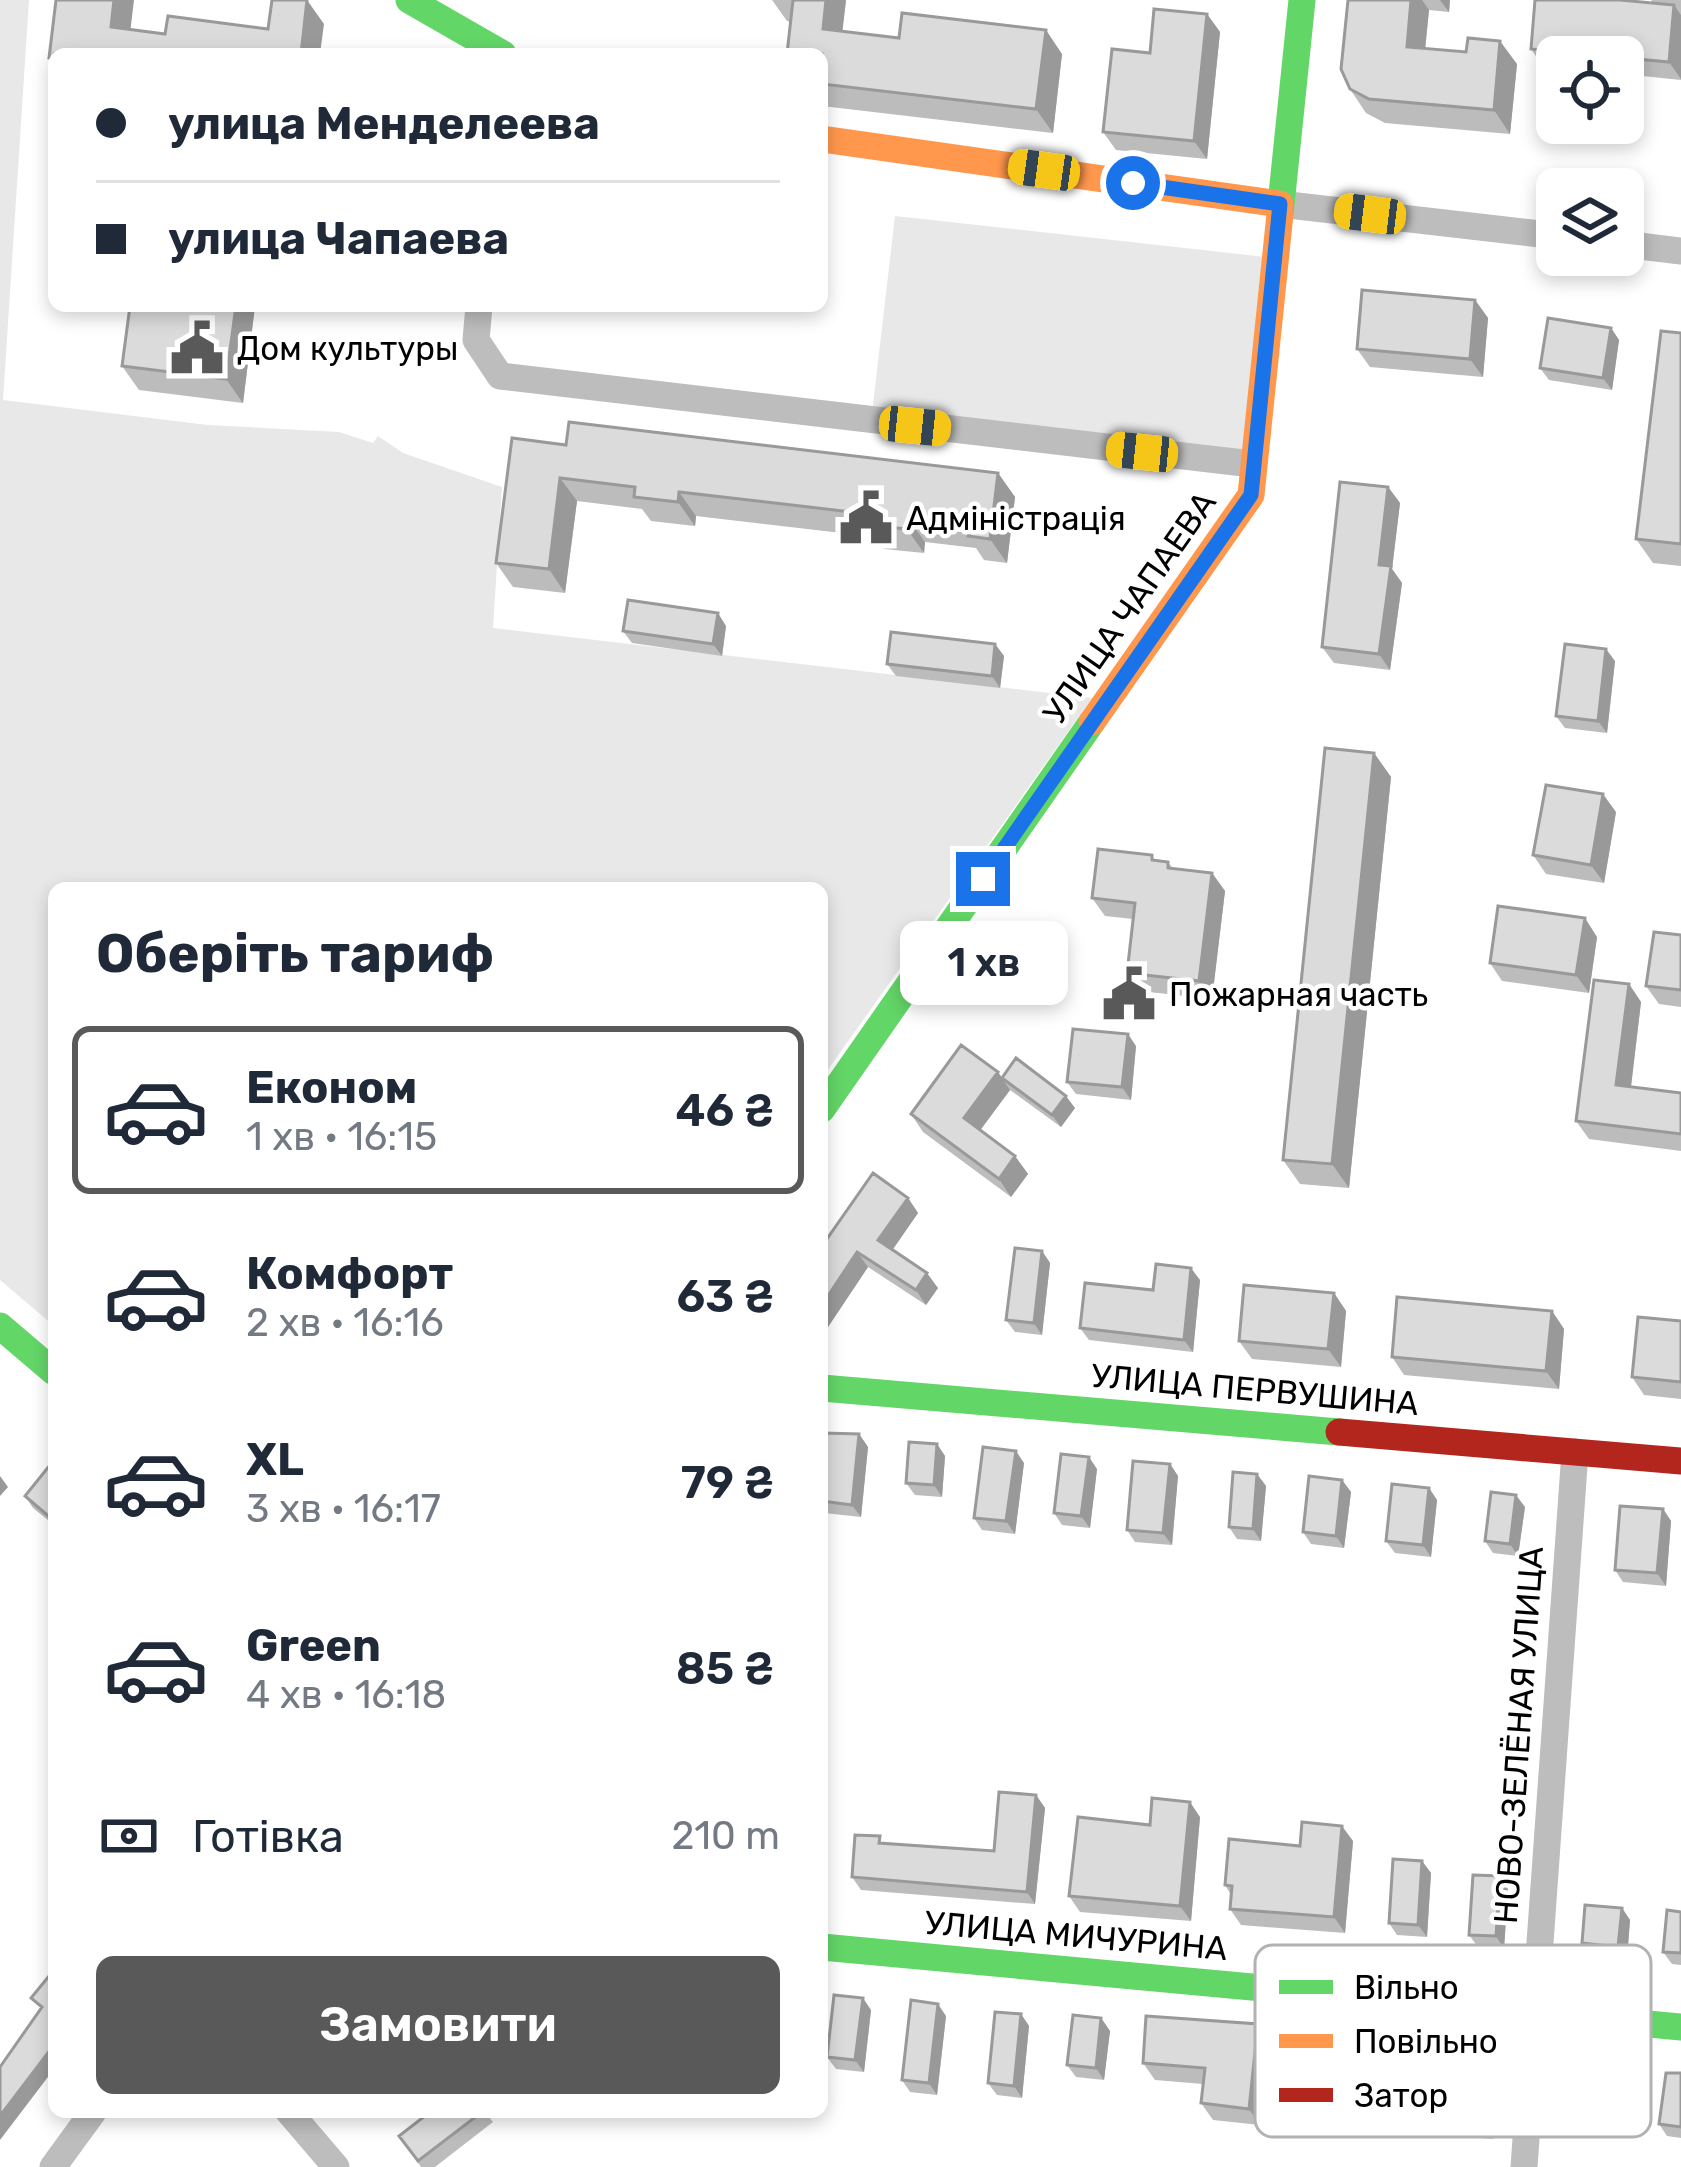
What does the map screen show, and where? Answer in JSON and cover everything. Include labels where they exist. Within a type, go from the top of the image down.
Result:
[{"type":"main road","points":[[409,0],[493,48]]},
{"type":"main road","name":"УЛИЦА ЧАПАЕВА","points":[[828,1100],[1251,495],[1302,0]]},
{"type":"main road","points":[[828,140],[1280,204]]},
{"type":"main road","points":[[0,1326],[48,1367]]},
{"type":"main road","name":"УЛИЦА ПЕРВУШИНА","points":[[828,1389],[1681,1461]]},
{"type":"main road","name":"УЛИЦА МИЧУРИНА","points":[[828,1948],[1255,1988]]},
{"type":"main road","name":"УЛИЦА МИЧУРИНА","points":[[1651,2024],[1681,2027]]},
{"type":"street","points":[[1665,0],[1681,6]]},
{"type":"street","points":[[1280,204],[1536,234]]},
{"type":"street","points":[[1644,247],[1681,251]]},
{"type":"street","points":[[478,312],[476,340],[500,376],[1252,464]]},
{"type":"street","name":"НОВО-ЗЕЛЁНАЯ УЛИЦА","points":[[1538,1945],[1575,1452]]},
{"type":"street","points":[[53,2167],[90,2118]]},
{"type":"street","points":[[294,2118],[336,2167]]},
{"type":"street","name":"НОВО-ЗЕЛЁНАЯ УЛИЦА","points":[[1524,2167],[1526,2137]]},
{"type":"shaded area","points":[[0,0],[29,0],[3,400],[208,425],[339,432],[373,443],[378,436],[403,453],[502,487],[493,628],[1092,698],[828,1070],[828,882],[48,882],[48,1321],[0,1280]]},
{"type":"shaded area","points":[[895,216],[1275,258],[1252,464],[871,422]]},
{"type":"building","points":[[56,0],[114,0],[111,27],[165,34],[168,16],[268,29],[272,0],[307,0],[302,48],[50,48]]},
{"type":"building","points":[[793,0],[826,0],[823,29],[899,38],[902,13],[1046,30],[1036,109],[828,85],[828,48],[788,48]]},
{"type":"building","points":[[1348,0],[1411,0],[1407,47],[1466,52],[1468,38],[1500,41],[1494,110],[1369,99],[1350,89],[1341,69]]},
{"type":"building","points":[[1535,0],[1674,5],[1669,62],[1644,60],[1644,36],[1536,36],[1536,49],[1531,49]]},
{"type":"building","points":[[1154,9],[1207,14],[1194,141],[1103,132],[1112,49],[1150,53]]},
{"type":"building","points":[[1362,290],[1475,300],[1470,359],[1357,349]]},
{"type":"building","points":[[129,312],[235,312],[226,379],[122,366]]},
{"type":"building","points":[[1548,318],[1611,328],[1603,378],[1540,368]]},
{"type":"building","points":[[1661,331],[1681,333],[1681,544],[1636,539]]},
{"type":"building","points":[[569,422],[998,473],[990,539],[968,536],[969,526],[908,518],[907,529],[868,525],[869,514],[679,492],[678,502],[634,497],[635,487],[560,478],[549,569],[496,563],[512,438],[566,445]]},
{"type":"building","points":[[1340,482],[1388,487],[1379,565],[1391,566],[1379,654],[1322,647]]},
{"type":"building","points":[[628,600],[718,613],[713,644],[623,631]]},
{"type":"building","points":[[891,632],[995,644],[992,676],[887,664]]},
{"type":"building","points":[[1565,644],[1606,649],[1598,721],[1556,716]]},
{"type":"building","points":[[1325,748],[1374,753],[1332,1164],[1283,1160]]},
{"type":"building","points":[[1546,785],[1603,794],[1591,865],[1533,855]]},
{"type":"building","points":[[1098,849],[1152,855],[1152,860],[1168,862],[1168,868],[1212,873],[1199,981],[1127,973],[1135,903],[1092,898]]},
{"type":"building","points":[[1498,906],[1585,918],[1576,975],[1490,963]]},
{"type":"building","points":[[1654,932],[1681,935],[1681,990],[1646,986]]},
{"type":"building","points":[[1594,980],[1629,984],[1616,1085],[1681,1093],[1681,1134],[1576,1121]]},
{"type":"building","points":[[1073,1029],[1128,1034],[1122,1087],[1067,1082]]},
{"type":"building","points":[[961,1045],[998,1072],[964,1118],[1015,1156],[999,1179],[911,1114]]},
{"type":"building","points":[[1016,1058],[1066,1096],[1052,1115],[1002,1078]]},
{"type":"building","points":[[873,1173],[908,1198],[878,1240],[927,1273],[916,1290],[857,1252],[828,1296],[828,1237]]},
{"type":"building","points":[[1015,1248],[1042,1251],[1034,1323],[1006,1320]]},
{"type":"building","points":[[1156,1264],[1191,1268],[1184,1340],[1080,1328],[1085,1283],[1153,1290]]},
{"type":"building","points":[[1244,1285],[1334,1293],[1328,1349],[1239,1341]]},
{"type":"building","points":[[1397,1297],[1552,1311],[1546,1371],[1392,1357]]},
{"type":"building","points":[[1638,1317],[1681,1321],[1681,1382],[1632,1377]]},
{"type":"building","points":[[828,1433],[859,1434],[852,1505],[828,1502]]},
{"type":"building","points":[[909,1442],[937,1444],[934,1485],[906,1483]]},
{"type":"building","points":[[983,1447],[1016,1451],[1006,1521],[974,1518]]},
{"type":"building","points":[[1061,1454],[1089,1457],[1081,1516],[1054,1513]]},
{"type":"building","points":[[1133,1461],[1170,1464],[1163,1533],[1127,1530]]},
{"type":"building","points":[[48,1467],[48,1516],[25,1496]]},
{"type":"building","points":[[1233,1472],[1257,1474],[1253,1529],[1229,1527]]},
{"type":"building","points":[[1309,1476],[1342,1480],[1336,1536],[1303,1532]]},
{"type":"building","points":[[1392,1484],[1429,1488],[1423,1545],[1386,1541]]},
{"type":"building","points":[[1491,1492],[1516,1495],[1510,1544],[1485,1541]]},
{"type":"building","points":[[1620,1506],[1663,1509],[1657,1573],[1615,1570]]},
{"type":"building","points":[[999,1792],[1036,1795],[1027,1892],[852,1877],[855,1835],[880,1836],[879,1843],[994,1851]]},
{"type":"building","points":[[1152,1798],[1190,1802],[1180,1906],[1069,1896],[1078,1817],[1150,1825]]},
{"type":"building","points":[[1302,1822],[1342,1826],[1334,1917],[1230,1909],[1232,1886],[1225,1885],[1229,1839],[1300,1846]]},
{"type":"building","points":[[1393,1859],[1422,1861],[1418,1925],[1389,1923]]},
{"type":"building","points":[[1473,1875],[1500,1876],[1496,1936],[1469,1935]]},
{"type":"building","points":[[1585,1905],[1622,1908],[1618,1945],[1582,1943]]},
{"type":"building","points":[[1667,1910],[1681,1912],[1681,1953],[1663,1952]]},
{"type":"building","points":[[48,1977],[48,2053],[0,2116],[0,2067],[42,2007],[31,1998]]},
{"type":"building","points":[[834,1995],[863,1998],[855,2060],[828,2057]]},
{"type":"building","points":[[911,2000],[938,2004],[929,2083],[902,2080]]},
{"type":"building","points":[[995,2012],[1021,2014],[1014,2086],[988,2083]]},
{"type":"building","points":[[1073,2015],[1101,2018],[1096,2068],[1067,2065]]},
{"type":"building","points":[[1146,2016],[1255,2024],[1249,2109],[1201,2103],[1205,2068],[1143,2063]]},
{"type":"building","points":[[1666,2073],[1681,2073],[1681,2127],[1659,2124]]},
{"type":"building","points":[[422,2118],[474,2118],[418,2161],[399,2136]]},
{"type":"traffic: fast","points":[[409,0],[493,48]]},
{"type":"traffic: fast","points":[[1280,214],[1302,0]]},
{"type":"traffic: fast","points":[[828,1100],[1092,722]]},
{"type":"traffic: fast","points":[[0,1326],[48,1367]]},
{"type":"traffic: fast","points":[[828,1389],[1339,1432]]},
{"type":"traffic: fast","points":[[828,1948],[1255,1987]]},
{"type":"traffic: fast","points":[[1651,2024],[1681,2027]]},
{"type":"traffic: slow","points":[[828,140],[1280,204]]},
{"type":"traffic: slow","points":[[1092,722],[1251,495],[1280,214]]},
{"type":"traffic: jam","points":[[1339,1432],[1681,1461]]},
{"type":"place","name":"Дом культуры","points":[[197,348]]},
{"type":"place","name":"Адміністрація","points":[[866,518]]},
{"type":"place","name":"Пожарная часть","points":[[1129,994]]},
{"type":"route","points":[[983,879],[1251,495],[1280,204],[1133,183]]}]
